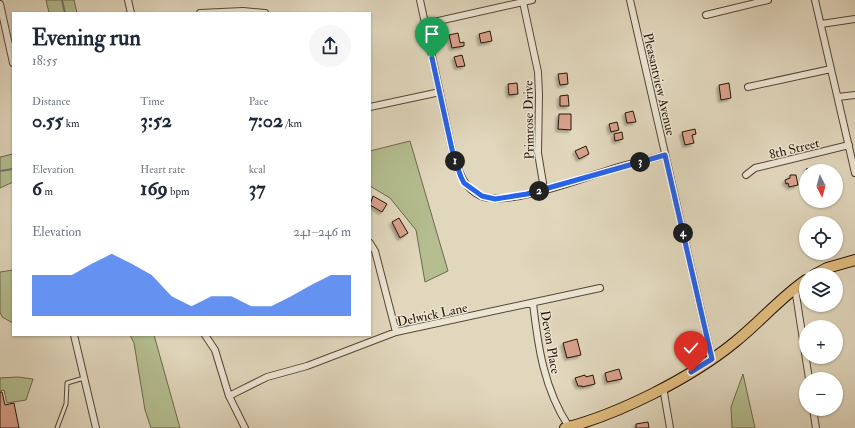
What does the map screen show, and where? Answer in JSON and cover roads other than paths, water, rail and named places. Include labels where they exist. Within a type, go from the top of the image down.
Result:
[{"type":"main road","points":[[827,268],[855,260]]},
{"type":"main road","points":[[567,427],[595,418],[664,387],[712,359],[736,342],[799,285]]},
{"type":"street","points":[[128,0],[131,12]]},
{"type":"street","points":[[420,0],[453,154],[464,183],[482,196],[495,199],[544,190],[665,155]]},
{"type":"street","points":[[425,24],[532,0]]},
{"type":"street","name":"Pleasantview Avenue","points":[[630,0],[712,359]]},
{"type":"street","points":[[706,15],[768,0]]},
{"type":"street","points":[[815,0],[855,173]]},
{"type":"street","name":"Primrose Drive","points":[[523,2],[538,72],[538,153],[544,190]]},
{"type":"street","points":[[0,4],[12,58]]},
{"type":"street","points":[[222,12],[254,12]]},
{"type":"street","points":[[821,24],[855,19]]},
{"type":"street","points":[[748,86],[831,69]]},
{"type":"street","points":[[371,107],[440,92]]},
{"type":"street","points":[[838,97],[855,95]]},
{"type":"street","name":"8th Street","points":[[746,175],[756,168],[849,146]]},
{"type":"street","points":[[371,245],[375,251],[396,332]]},
{"type":"street","name":"Delwick Lane","points":[[229,396],[267,377],[307,366],[396,332],[600,288]]},
{"type":"street","points":[[795,288],[808,372]]},
{"type":"street","name":"Devon Place","points":[[532,303],[539,352],[548,386],[567,427]]},
{"type":"street","points":[[74,336],[96,428]]},
{"type":"street","points":[[206,336],[215,350],[229,396],[245,428]]},
{"type":"street","points":[[664,387],[670,428]]},
{"type":"street","points":[[814,416],[816,428]]},
{"type":"lane","points":[[56,428],[66,404],[67,383],[84,378]]},
{"type":"waterway","points":[[62,0],[65,12]]},
{"type":"waterway","points":[[0,171],[12,169]]}]
